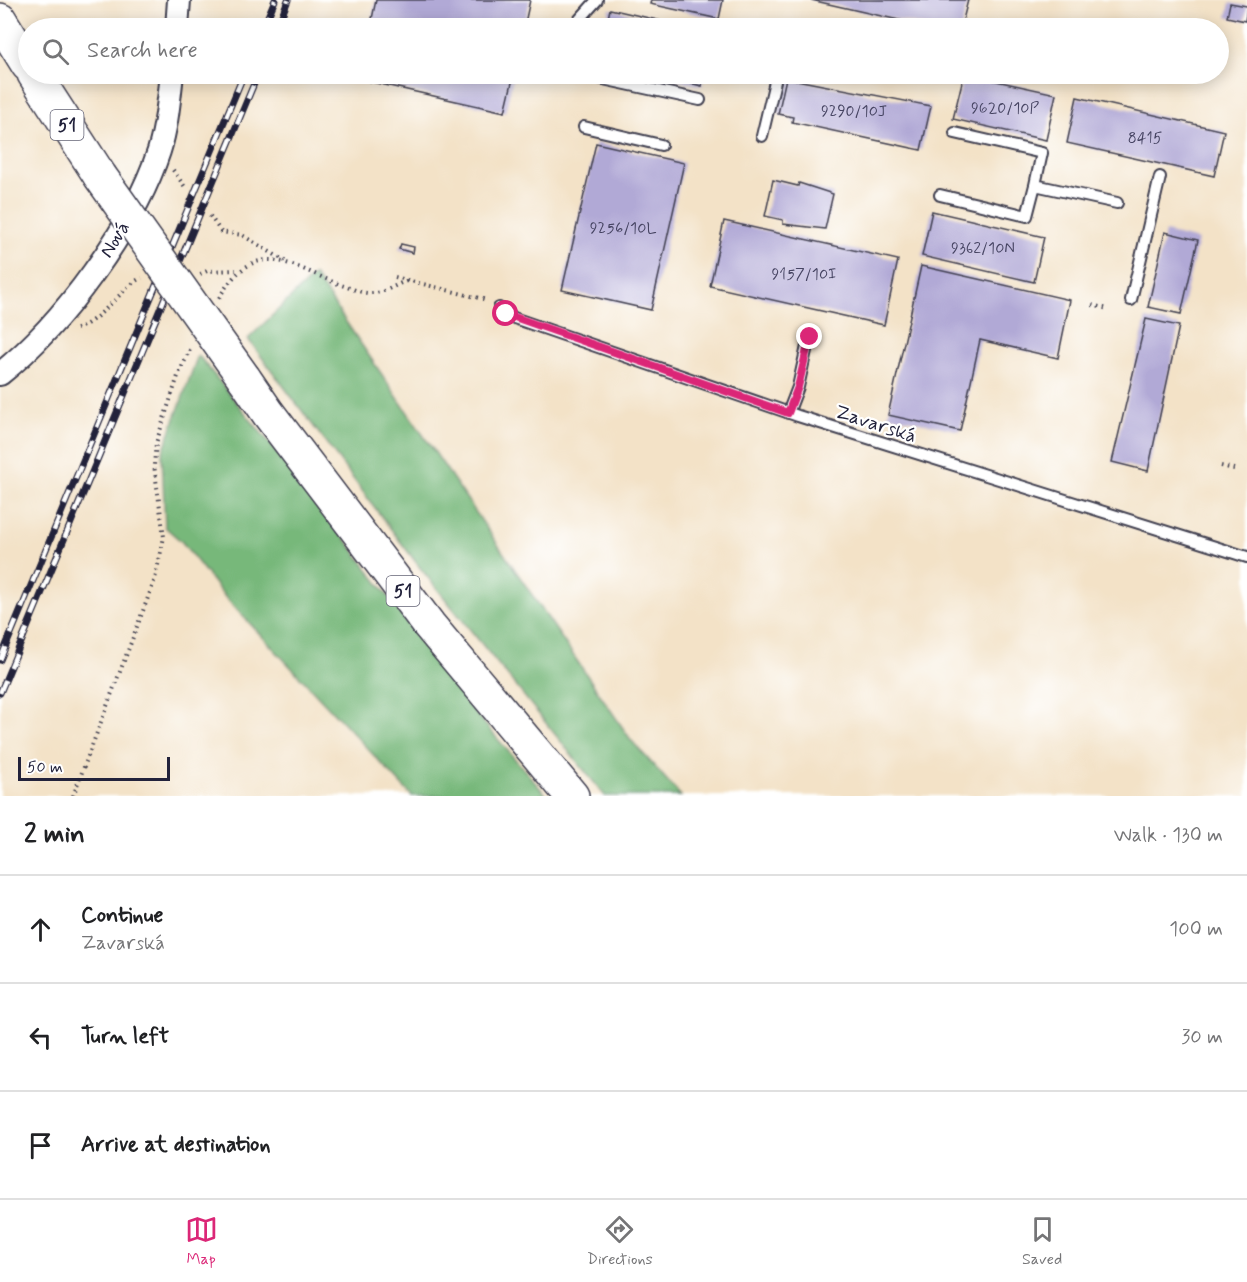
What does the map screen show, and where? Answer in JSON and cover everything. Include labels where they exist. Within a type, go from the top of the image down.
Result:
[{"type":"main road","points":[[0,20],[18,49]]},
{"type":"main road","name":"51","points":[[40,84],[100,176],[244,378],[429,626],[572,796]]},
{"type":"street","points":[[177,18],[178,0]]},
{"type":"street","name":"Nová","points":[[0,374],[53,323],[101,260],[138,197],[159,150],[170,84]]},
{"type":"lane","points":[[581,18],[597,0]]},
{"type":"lane","points":[[626,84],[700,100]]},
{"type":"lane","points":[[762,136],[774,84]]},
{"type":"lane","points":[[584,127],[661,145]]},
{"type":"lane","points":[[940,195],[1027,216],[1035,185],[1042,153],[955,133]]},
{"type":"lane","points":[[1131,300],[1160,177]]},
{"type":"lane","points":[[1035,185],[1117,203]]},
{"type":"lane","name":"Zavarská","points":[[499,308],[514,318],[788,413],[1048,496],[1247,556]]},
{"type":"lane","points":[[788,413],[798,387],[810,337]]},
{"type":"path","points":[[210,216],[220,232],[242,235],[286,261]]},
{"type":"path","points":[[395,277],[476,299]]},
{"type":"path","points":[[53,323],[66,333],[86,326],[110,307],[138,279],[145,279]]},
{"type":"path","points":[[1092,305],[1108,309]]},
{"type":"path","points":[[1221,466],[1234,469]]},
{"type":"path","points":[[74,796],[155,579],[164,537]]},
{"type":"green space","points":[[314,275],[631,740],[681,796],[605,796],[421,569],[248,339]]},
{"type":"green space","points":[[198,355],[320,505],[477,715],[547,796],[412,796],[225,597],[182,542],[165,527],[162,454]]},
{"type":"building","points":[[376,0],[530,0],[526,18],[372,18]]},
{"type":"building","points":[[651,0],[723,0],[719,18],[650,4]]},
{"type":"building","points":[[811,0],[968,0],[964,18],[890,18]]},
{"type":"building","points":[[1230,3],[1247,6],[1245,21],[1227,17]]},
{"type":"building","points":[[610,9],[649,18],[608,18]]},
{"type":"building","points":[[380,84],[512,84],[505,112]]},
{"type":"building","points":[[785,84],[817,84],[931,106],[921,150],[792,122],[793,117],[778,114]]},
{"type":"building","points":[[962,84],[1010,84],[1056,94],[1046,140],[953,119]]},
{"type":"building","points":[[1077,97],[1224,131],[1214,176],[1067,143]]},
{"type":"building","points":[[596,143],[684,163],[651,310],[562,290]]},
{"type":"building","points":[[773,180],[798,186],[799,183],[833,194],[825,229],[783,224],[783,220],[765,216]]},
{"type":"building","points":[[932,211],[1044,237],[1034,282],[922,256]]},
{"type":"building","points":[[724,221],[898,260],[884,325],[710,286]]},
{"type":"building","points":[[1165,232],[1198,240],[1181,314],[1148,307]]},
{"type":"building","points":[[401,244],[414,247],[413,253],[399,249]]},
{"type":"building","points":[[921,266],[1070,300],[1058,358],[980,340],[960,431],[888,415]]},
{"type":"building","points":[[1146,319],[1179,326],[1148,471],[1112,462]]},
{"type":"railway","points":[[267,18],[275,0]]},
{"type":"railway","points":[[281,18],[288,0]]},
{"type":"railway","points":[[0,660],[240,84]]},
{"type":"railway","points":[[0,693],[254,84]]},
{"type":"route","points":[[506,314],[788,413],[798,387],[810,337]]}]
